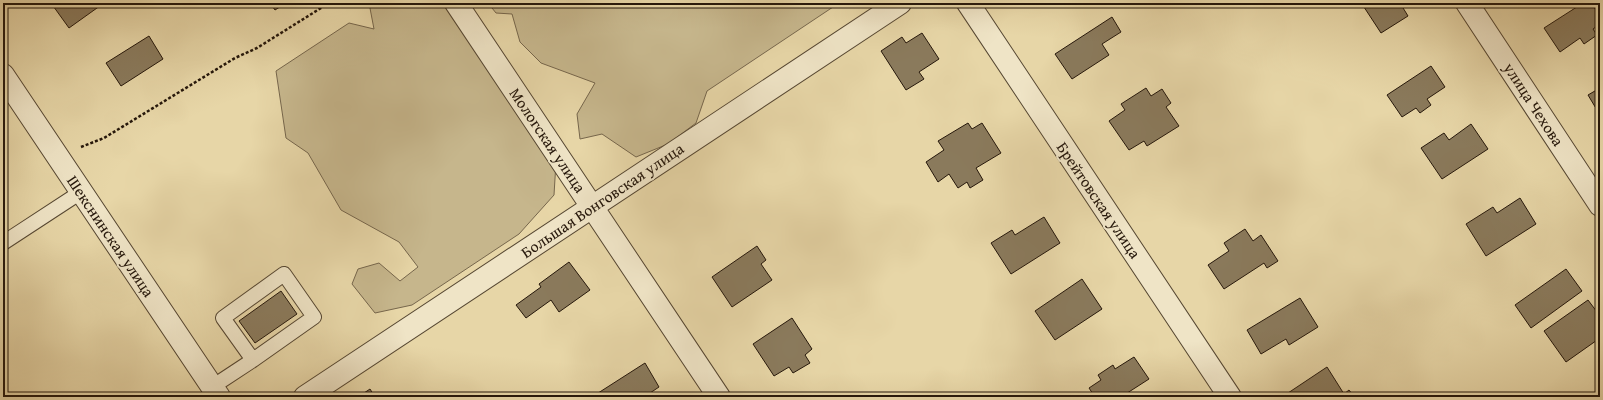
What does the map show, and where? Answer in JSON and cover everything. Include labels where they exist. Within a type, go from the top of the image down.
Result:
[{"type":"street","name":"Мологская улица","points":[[456,3],[719,397]]},
{"type":"street","name":"Большая Вонговская улица","points":[[305,397],[900,3]]},
{"type":"street","name":"Брейтовская улица","points":[[968,3],[1230,397]]},
{"type":"street","name":"улица Чехова","points":[[1467,3],[1600,204]]},
{"type":"street","name":"Шекснинская улица","points":[[3,75],[215,392]]},
{"type":"lane","points":[[3,243],[81,192]]},
{"type":"lane","points":[[215,392],[253,360],[314,317],[284,274],[223,318],[253,360]]},
{"type":"path","points":[[57,156],[104,138],[235,58],[257,48],[329,3]]},
{"type":"shaded area","points":[[369,3],[446,3],[556,162],[554,195],[519,234],[412,305],[375,313],[352,284],[358,269],[379,263],[400,281],[418,267],[399,242],[341,210],[308,153],[286,138],[276,71],[349,23],[374,29]]},
{"type":"shaded area","points":[[488,3],[839,3],[707,91],[696,123],[668,144],[636,157],[602,134],[580,139],[577,114],[595,83],[541,63],[520,42],[512,14],[496,13]]},
{"type":"building","points":[[51,3],[104,3],[69,28]]},
{"type":"building","points":[[270,3],[286,3],[275,10]]},
{"type":"building","points":[[1400,3],[1408,16],[1381,33],[1362,4]]},
{"type":"building","points":[[1583,3],[1591,3],[1600,16],[1600,24],[1593,29],[1597,35],[1584,44],[1580,38],[1560,52],[1544,28]]},
{"type":"building","points":[[1112,17],[1121,32],[1102,44],[1109,55],[1072,79],[1055,54]]},
{"type":"building","points":[[922,33],[939,59],[919,72],[924,79],[906,90],[881,51],[902,37],[906,43]]},
{"type":"building","points":[[149,36],[163,59],[121,86],[106,63]]},
{"type":"building","points":[[1431,66],[1445,87],[1427,99],[1431,105],[1420,113],[1416,108],[1402,117],[1387,95]]},
{"type":"building","points":[[1146,88],[1151,96],[1162,89],[1171,103],[1166,107],[1179,126],[1147,146],[1144,141],[1129,150],[1109,121],[1125,110],[1121,104]]},
{"type":"building","points":[[1600,88],[1600,115],[1588,95]]},
{"type":"building","points":[[968,123],[972,129],[982,123],[1001,153],[976,168],[983,180],[970,188],[967,182],[958,188],[949,174],[938,182],[926,162],[944,150],[938,141]]},
{"type":"building","points":[[1471,124],[1488,149],[1442,179],[1421,148],[1444,133],[1449,140]]},
{"type":"building","points":[[1520,198],[1536,224],[1486,256],[1466,224],[1493,207],[1497,213]]},
{"type":"building","points":[[1044,217],[1060,243],[1011,274],[991,243],[1012,230],[1015,235]]},
{"type":"building","points":[[1245,229],[1253,241],[1261,235],[1278,261],[1267,268],[1264,263],[1224,289],[1208,265],[1229,251],[1224,243]]},
{"type":"building","points":[[757,246],[766,260],[761,264],[772,280],[732,307],[712,277]]},
{"type":"building","points":[[569,262],[590,290],[559,312],[551,300],[526,318],[516,305],[541,287],[539,284]]},
{"type":"building","points":[[1566,269],[1582,291],[1531,328],[1515,305]]},
{"type":"building","points":[[1082,279],[1102,309],[1055,340],[1035,311]]},
{"type":"building","points":[[281,291],[297,314],[255,343],[239,321]]},
{"type":"building","points":[[1300,298],[1318,327],[1289,345],[1286,339],[1261,354],[1247,330]]},
{"type":"building","points":[[1588,300],[1600,316],[1600,338],[1566,362],[1544,331]]},
{"type":"building","points":[[792,318],[812,349],[805,355],[810,363],[793,373],[789,367],[774,376],[753,344]]},
{"type":"building","points":[[1134,357],[1149,379],[1121,397],[1095,397],[1089,388],[1101,380],[1098,375],[1113,365],[1115,369]]},
{"type":"building","points":[[645,363],[659,387],[644,397],[597,397],[595,395]]},
{"type":"building","points":[[1327,367],[1344,394],[1349,390],[1353,395],[1350,397],[1287,397],[1285,395]]},
{"type":"building","points":[[370,389],[375,397],[358,397]]}]
